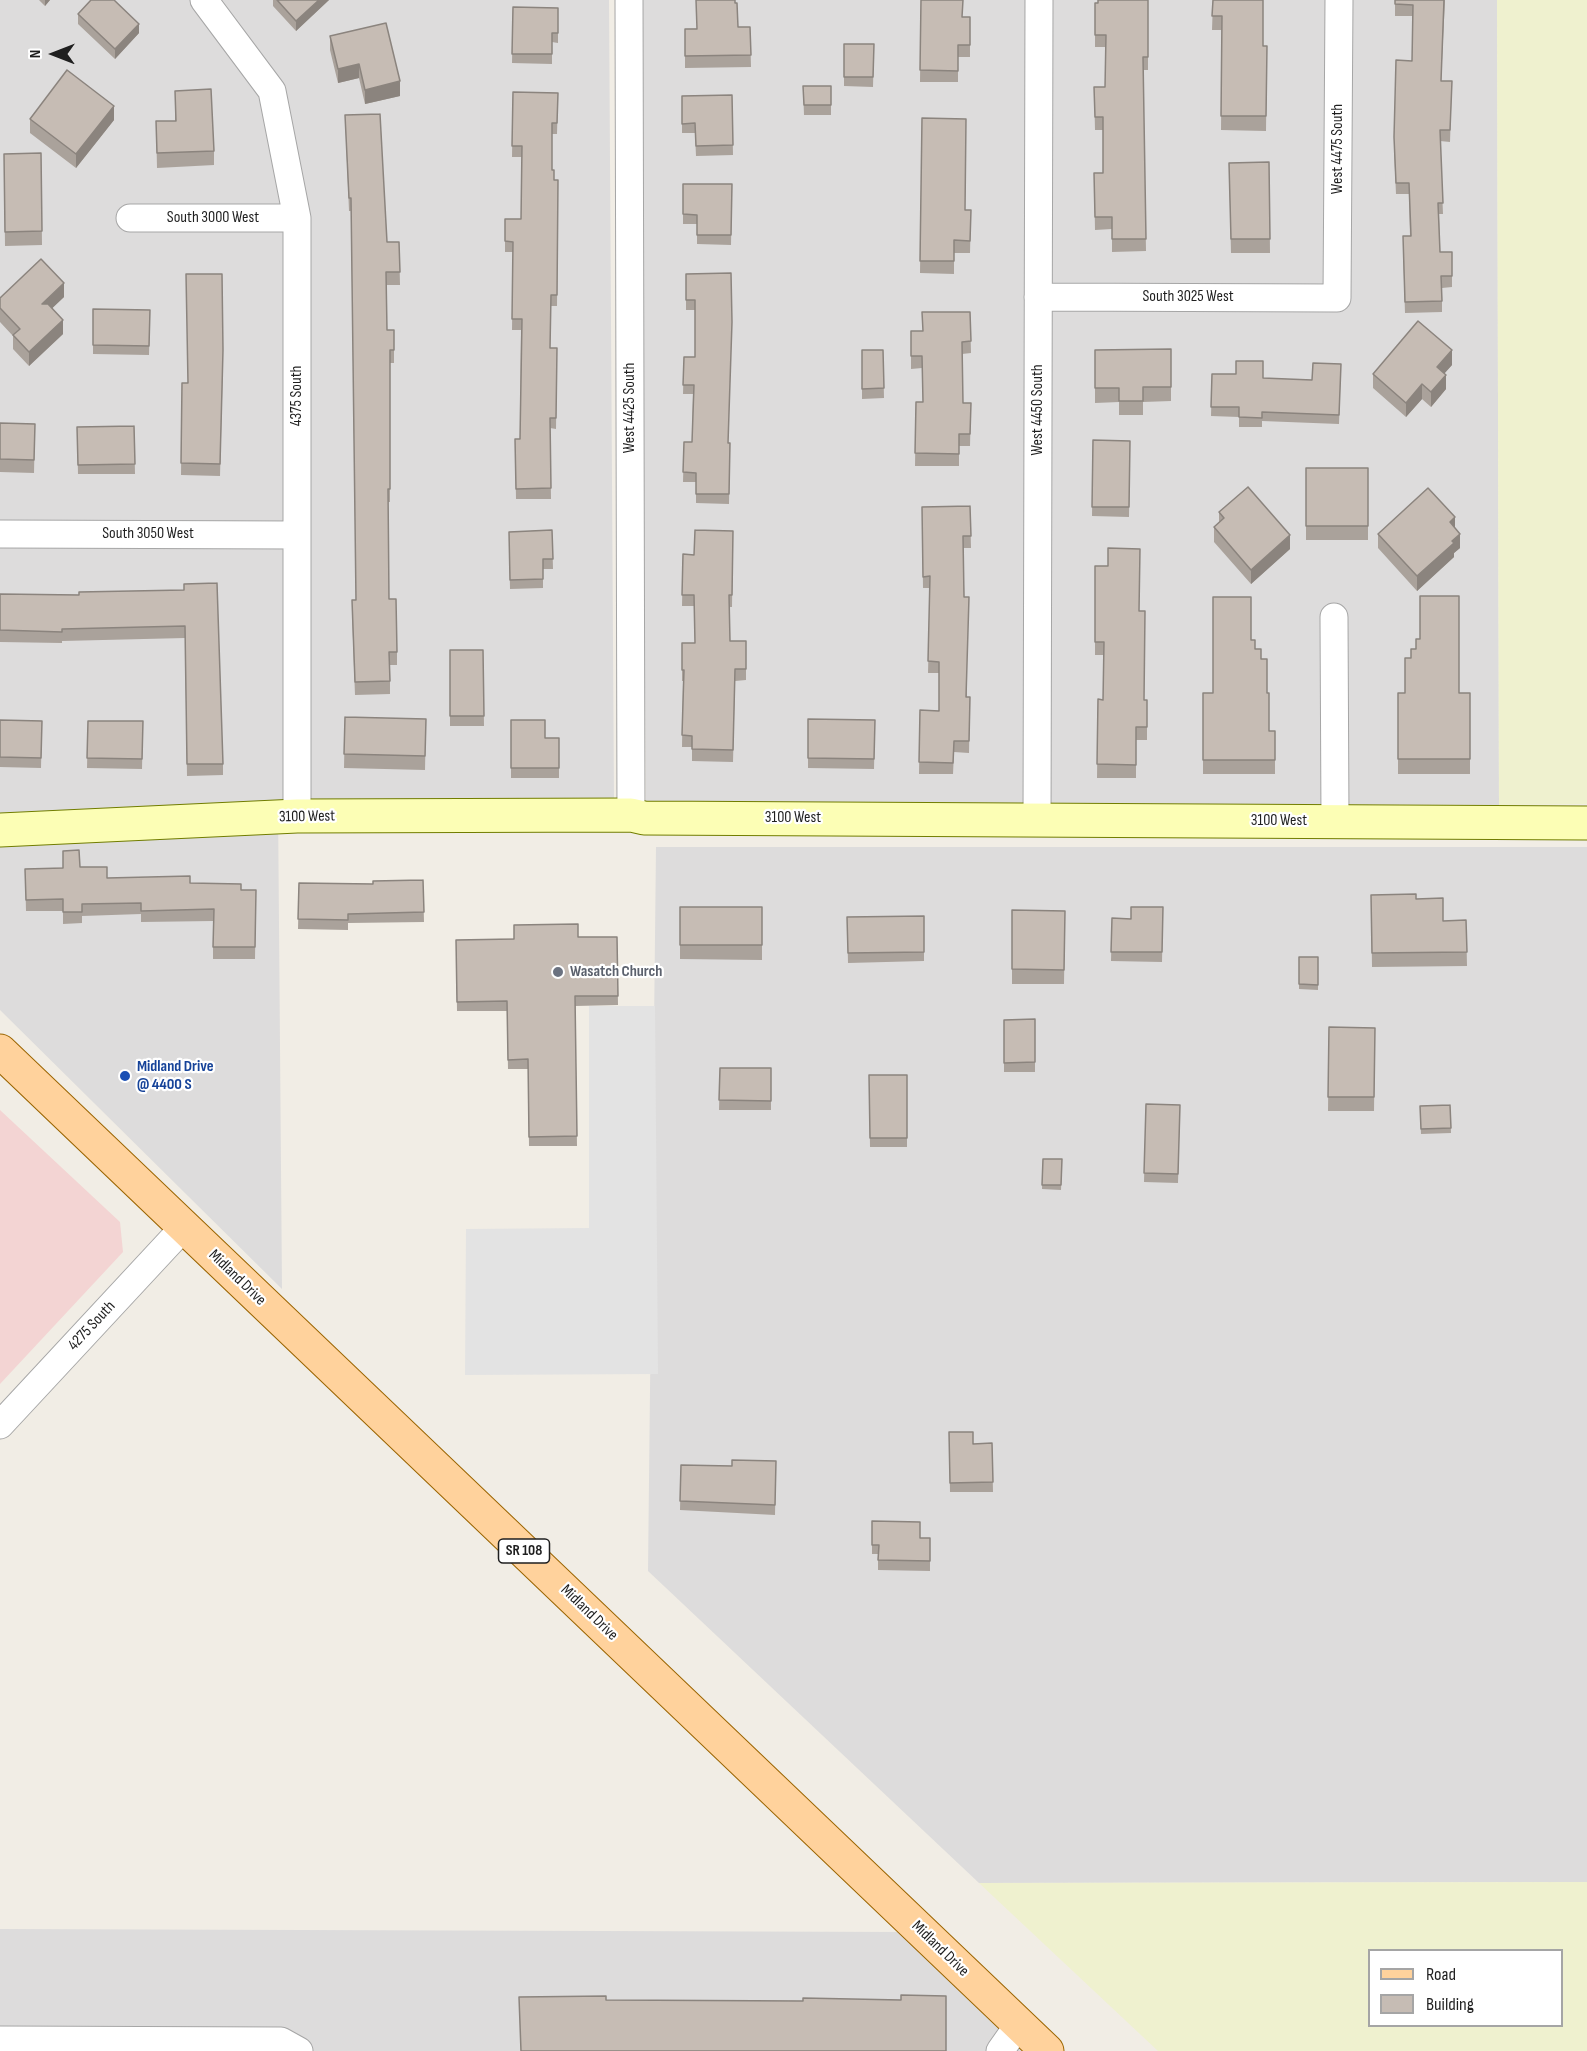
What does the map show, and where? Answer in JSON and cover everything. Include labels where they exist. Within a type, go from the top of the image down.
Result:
[{"type":"main road","name":"Midland Drive","points":[[0,1052],[1019,2024],[1043,2050]]},
{"type":"street","name":"4375 South","points":[[204,0],[272,91],[297,218],[297,816]]},
{"type":"street","name":"West 4425 South","points":[[629,0],[631,815]]},
{"type":"street","name":"West 4450 South","points":[[1038,820],[1039,0]]},
{"type":"street","name":"West 4475 South","points":[[1337,298],[1339,0]]},
{"type":"street","name":"South 3000 West","points":[[130,218],[297,218]]},
{"type":"street","name":"South 3025 West","points":[[1038,297],[1337,298]]},
{"type":"street","name":"South 3050 West","points":[[0,534],[297,535]]},
{"type":"street","points":[[1334,617],[1335,821]]},
{"type":"street","name":"3100 West","points":[[0,830],[297,816],[631,815],[656,818],[1587,823]]},
{"type":"street","name":"4275 South","points":[[0,1425],[184,1227]]},
{"type":"street","points":[[1000,2051],[1019,2024]]},
{"type":"street","points":[[0,2040],[281,2041],[299,2051]]},
{"type":"shaded area","points":[[0,0],[609,0],[614,802],[278,803],[282,1289],[0,1010]]},
{"type":"shaded area","points":[[639,0],[1497,0],[1499,805],[646,802]]},
{"type":"shaded area","points":[[656,847],[1587,847],[1587,1882],[979,1883],[648,1571]]},
{"type":"shaded area","points":[[589,1006],[655,1006],[658,1374],[465,1375],[466,1229],[589,1228]]},
{"type":"shaded area","points":[[0,1110],[120,1222],[123,1252],[0,1384]]},
{"type":"shaded area","points":[[0,1929],[903,1932],[1030,2051],[0,2051]]},
{"type":"green space","points":[[1497,0],[1587,0],[1587,804],[1499,805]]},
{"type":"green space","points":[[1587,1882],[1587,2051],[1158,2051],[979,1883]]},
{"type":"building","points":[[91,0],[114,0],[139,24],[115,49],[78,14]]},
{"type":"building","points":[[277,0],[319,0],[296,21]]},
{"type":"building","points":[[696,0],[735,0],[738,27],[750,27],[751,55],[685,56],[685,29],[697,29]]},
{"type":"building","points":[[921,0],[963,0],[962,17],[970,17],[970,45],[958,45],[958,71],[920,70]]},
{"type":"building","points":[[1098,0],[1148,0],[1148,57],[1143,57],[1146,239],[1112,239],[1112,217],[1095,217],[1094,173],[1103,173],[1103,117],[1095,117],[1094,87],[1105,87],[1106,35],[1095,35],[1095,3],[1098,3]]},
{"type":"building","points":[[1213,0],[1263,0],[1263,46],[1267,46],[1266,116],[1221,116],[1222,16],[1212,16]]},
{"type":"building","points":[[1395,0],[1444,0],[1441,81],[1452,81],[1450,130],[1440,130],[1443,203],[1438,203],[1440,252],[1452,252],[1452,276],[1441,276],[1442,301],[1405,302],[1403,236],[1411,236],[1409,183],[1396,183],[1394,137],[1396,60],[1412,61],[1413,5],[1395,4]]},
{"type":"building","points":[[513,7],[558,8],[558,33],[552,33],[552,54],[512,54]]},
{"type":"building","points":[[386,23],[400,81],[365,90],[359,64],[338,69],[330,36]]},
{"type":"building","points":[[844,44],[874,44],[873,77],[844,77]]},
{"type":"building","points":[[67,70],[114,106],[76,154],[30,119]]},
{"type":"building","points":[[803,86],[831,86],[831,105],[804,105]]},
{"type":"building","points":[[211,89],[214,151],[157,153],[156,121],[176,121],[175,91]]},
{"type":"building","points":[[513,92],[558,93],[557,123],[552,123],[552,170],[554,170],[554,180],[558,180],[557,295],[551,295],[550,348],[557,348],[556,418],[550,418],[551,488],[516,489],[515,439],[520,439],[522,319],[512,319],[513,242],[505,241],[505,219],[521,219],[522,146],[512,146]]},
{"type":"building","points":[[732,95],[733,145],[696,146],[695,123],[682,124],[682,96]]},
{"type":"building","points":[[380,114],[387,242],[399,242],[400,272],[386,272],[387,330],[394,330],[394,350],[390,350],[389,599],[396,599],[397,652],[389,652],[390,681],[355,682],[352,600],[356,600],[351,198],[349,198],[345,115]]},
{"type":"building","points":[[922,118],[966,119],[965,210],[971,210],[970,241],[954,240],[954,261],[920,261]]},
{"type":"building","points":[[41,153],[42,231],[5,232],[4,154]]},
{"type":"building","points":[[1269,162],[1270,239],[1231,239],[1229,163]]},
{"type":"building","points":[[683,184],[732,184],[731,235],[697,235],[697,215],[683,214]]},
{"type":"building","points":[[41,259],[64,283],[42,304],[48,304],[63,320],[29,352],[13,335],[20,329],[0,308],[0,298]]},
{"type":"building","points":[[731,273],[729,494],[696,494],[696,473],[683,472],[684,442],[692,442],[694,385],[683,385],[684,357],[695,357],[695,300],[686,300],[686,274]]},
{"type":"building","points":[[186,274],[222,274],[220,464],[181,463],[182,383],[188,383]]},
{"type":"building","points":[[93,309],[150,310],[149,346],[93,345]]},
{"type":"building","points":[[922,312],[970,312],[971,341],[962,342],[963,403],[971,403],[970,434],[959,434],[959,454],[915,453],[916,402],[923,402],[922,356],[911,356],[911,331],[923,331]]},
{"type":"building","points":[[1418,321],[1452,350],[1437,367],[1446,375],[1431,392],[1422,384],[1406,403],[1373,374]]},
{"type":"building","points":[[1171,349],[1171,387],[1143,387],[1143,401],[1119,401],[1119,388],[1095,388],[1095,350]]},
{"type":"building","points":[[862,350],[883,350],[884,388],[862,389]]},
{"type":"building","points":[[1236,361],[1263,361],[1263,378],[1312,380],[1313,363],[1341,364],[1339,415],[1262,412],[1262,418],[1239,417],[1239,407],[1211,407],[1212,374],[1236,374]]},
{"type":"building","points":[[0,423],[35,424],[34,460],[0,459]]},
{"type":"building","points":[[134,426],[135,464],[78,465],[77,427]]},
{"type":"building","points":[[1093,440],[1130,441],[1129,507],[1092,507]]},
{"type":"building","points":[[1306,468],[1368,468],[1368,526],[1306,526]]},
{"type":"building","points":[[1248,487],[1290,535],[1251,570],[1214,527],[1224,518],[1219,512]]},
{"type":"building","points":[[1428,488],[1455,517],[1450,522],[1460,534],[1452,541],[1454,543],[1417,576],[1378,534]]},
{"type":"building","points":[[970,506],[971,536],[963,536],[964,597],[969,597],[966,697],[970,697],[969,741],[954,741],[953,763],[919,762],[920,710],[939,711],[939,662],[928,661],[930,576],[923,577],[922,507]]},
{"type":"building","points":[[552,530],[553,559],[543,559],[543,579],[510,580],[509,532]]},
{"type":"building","points":[[695,530],[733,531],[732,595],[729,595],[730,641],[746,641],[746,669],[735,669],[733,750],[692,749],[692,736],[682,735],[684,670],[682,670],[682,643],[695,643],[694,595],[682,595],[683,554],[694,555]]},
{"type":"building","points":[[1108,548],[1140,549],[1139,611],[1145,611],[1144,700],[1147,700],[1147,727],[1136,727],[1136,765],[1097,764],[1098,699],[1103,700],[1104,642],[1095,642],[1095,566],[1108,566]]},
{"type":"building","points":[[217,583],[223,764],[187,764],[185,626],[62,629],[62,632],[0,630],[0,594],[79,595],[79,592],[184,590],[184,584]]},
{"type":"building","points":[[1420,596],[1459,596],[1459,693],[1470,693],[1470,759],[1398,759],[1398,693],[1405,693],[1405,658],[1411,658],[1411,649],[1416,649],[1416,639],[1420,639]]},
{"type":"building","points":[[1213,597],[1251,597],[1251,640],[1255,640],[1255,649],[1261,649],[1261,659],[1267,659],[1269,731],[1275,731],[1275,760],[1203,760],[1203,693],[1213,693]]},
{"type":"building","points":[[450,650],[483,650],[484,716],[450,716]]},
{"type":"building","points":[[345,717],[426,719],[425,756],[344,754]]},
{"type":"building","points":[[808,719],[875,720],[874,759],[808,758]]},
{"type":"building","points":[[0,720],[42,721],[41,758],[0,757]]},
{"type":"building","points":[[511,720],[545,720],[545,738],[559,738],[559,768],[511,768]]},
{"type":"building","points":[[88,721],[143,721],[142,759],[87,758]]},
{"type":"building","points":[[79,850],[80,867],[107,867],[107,878],[190,876],[190,883],[241,884],[241,890],[256,890],[255,947],[213,947],[214,909],[141,911],[141,903],[82,904],[82,912],[63,912],[63,899],[26,900],[25,869],[63,868],[63,851]]},
{"type":"building","points":[[423,880],[424,912],[348,914],[348,920],[298,919],[299,883],[373,884],[373,881]]},
{"type":"building","points":[[1416,894],[1416,899],[1443,898],[1443,921],[1466,920],[1467,952],[1372,953],[1371,895]]},
{"type":"building","points":[[680,907],[762,907],[762,945],[680,945]]},
{"type":"building","points":[[1131,907],[1163,907],[1162,952],[1111,952],[1112,918],[1131,919]]},
{"type":"building","points":[[1012,910],[1065,911],[1064,970],[1012,969]]},
{"type":"building","points":[[924,916],[924,952],[848,953],[847,917]]},
{"type":"building","points":[[578,924],[578,937],[617,937],[618,996],[575,996],[577,1136],[529,1137],[528,1059],[508,1060],[507,1001],[457,1002],[456,940],[514,939],[514,925]]},
{"type":"building","points":[[1299,957],[1318,957],[1318,985],[1299,984]]},
{"type":"building","points":[[1035,1019],[1035,1062],[1004,1063],[1004,1020]]},
{"type":"building","points":[[1329,1027],[1375,1028],[1374,1097],[1328,1097]]},
{"type":"building","points":[[720,1068],[771,1068],[771,1101],[719,1100]]},
{"type":"building","points":[[869,1075],[907,1075],[907,1138],[870,1138]]},
{"type":"building","points":[[1146,1104],[1180,1105],[1178,1174],[1144,1173]]},
{"type":"building","points":[[1450,1105],[1451,1128],[1421,1129],[1420,1106]]},
{"type":"building","points":[[1043,1159],[1062,1159],[1061,1185],[1042,1185]]},
{"type":"building","points":[[949,1432],[973,1432],[973,1444],[992,1443],[993,1482],[950,1483]]},
{"type":"building","points":[[732,1460],[776,1461],[775,1505],[680,1501],[681,1465],[732,1466]]},
{"type":"building","points":[[872,1521],[920,1522],[920,1538],[930,1538],[930,1561],[878,1560],[879,1545],[872,1545]]},
{"type":"building","points":[[901,1995],[946,1996],[946,2051],[521,2051],[519,1997],[606,1996],[606,2000],[803,2001],[803,1998],[901,2000]]},
{"type":"place","name":"Wasatch Church","points":[[558,972]]},
{"type":"place","name":"Midland Drive @ 4400 S","points":[[125,1076]]}]
